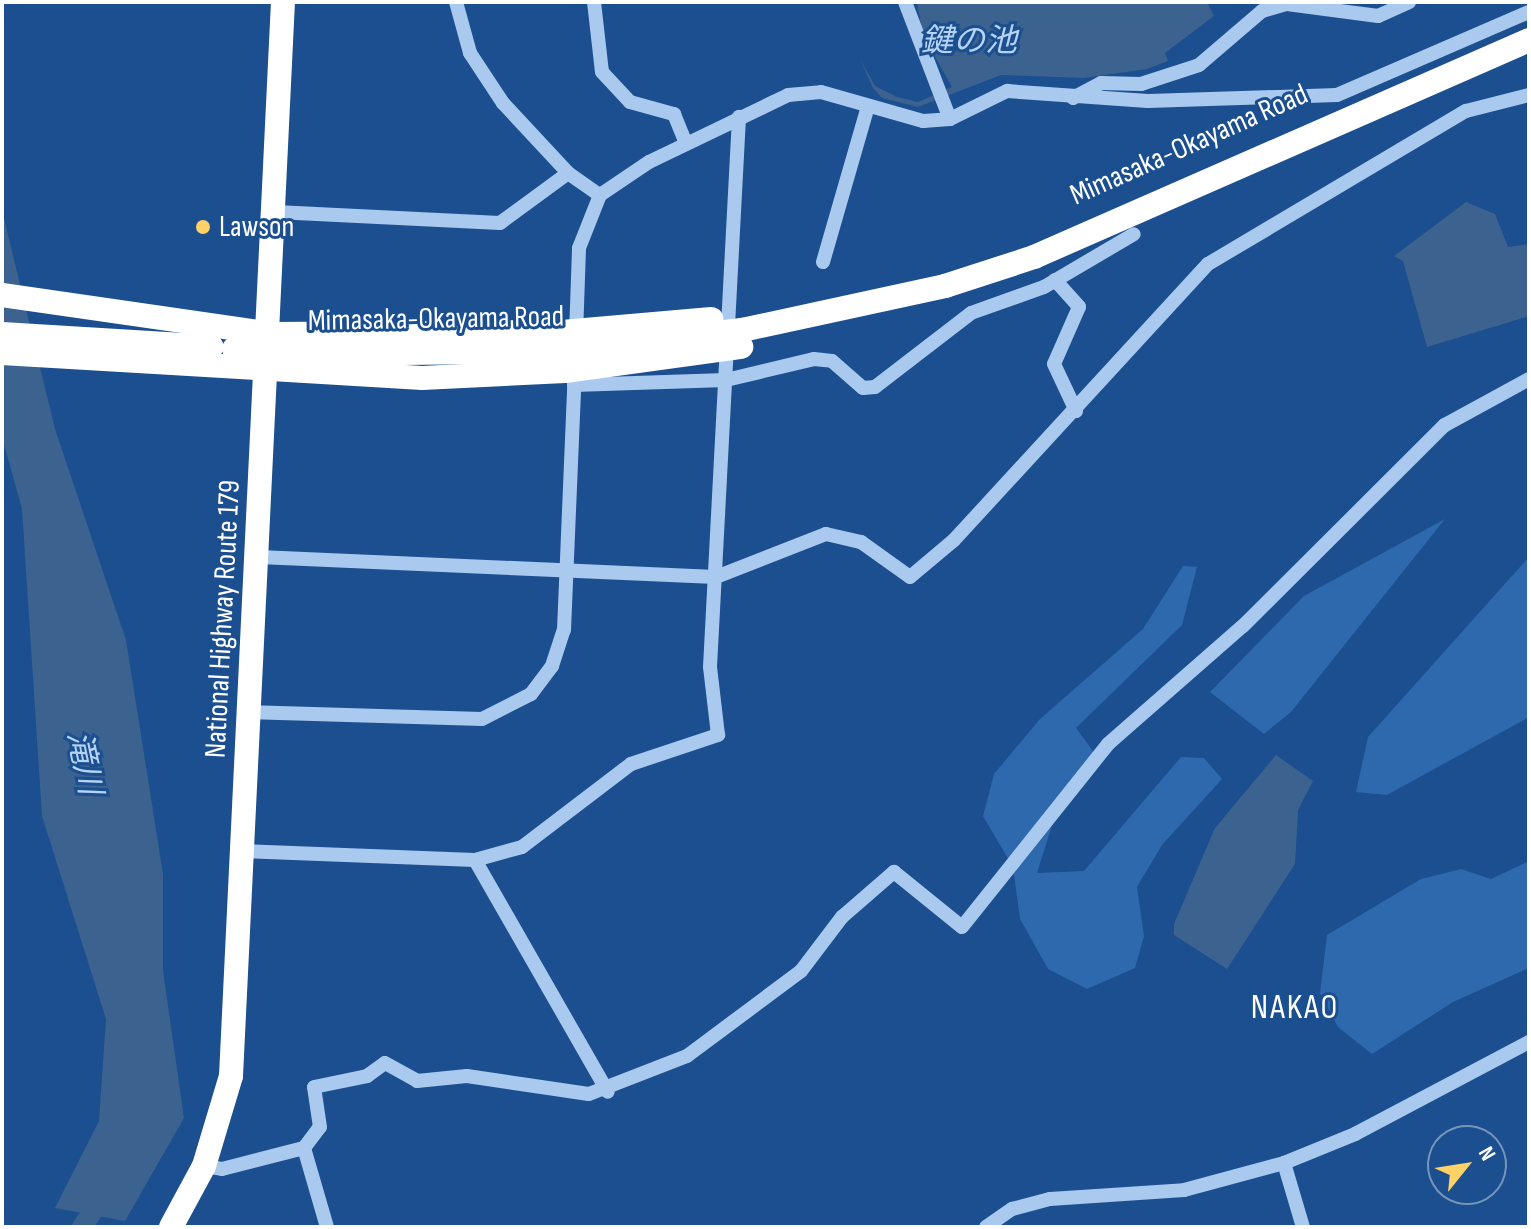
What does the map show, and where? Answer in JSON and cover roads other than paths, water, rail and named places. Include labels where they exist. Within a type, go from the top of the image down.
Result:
[{"type":"highway","name":"National Highway Route 179","points":[[172,1227],[204,1166],[231,1076],[272,334],[283,2]]},
{"type":"highway","name":"Mimasaka-Okayama Road","points":[[861,304],[1126,210],[1529,28]]},
{"type":"highway","name":"Mimasaka-Okayama Road","points":[[2,334],[59,348],[234,349],[317,354],[568,353],[861,304],[945,286],[1114,227],[1529,40]]},
{"type":"highway","points":[[2,295],[44,298],[272,334],[568,353]]},
{"type":"highway","points":[[2,353],[59,348],[269,369],[422,378],[568,353]]},
{"type":"street","points":[[456,2],[470,53],[503,103],[568,173],[600,195]]},
{"type":"street","points":[[594,2],[602,72],[630,102],[674,114],[686,143]]},
{"type":"street","points":[[905,2],[950,119]]},
{"type":"street","points":[[1071,99],[1101,83],[1141,84],[1199,65],[1262,11],[1287,4],[1378,16],[1409,2]]},
{"type":"street","points":[[249,712],[482,719],[502,713],[531,694],[552,666],[564,630],[568,353],[579,248],[600,195],[686,143],[807,89],[923,121],[950,119],[1007,91],[1071,99],[1337,95],[1529,12]]},
{"type":"street","points":[[259,557],[716,577],[826,534],[861,542],[910,577],[1076,411],[1182,289],[1244,239],[1466,111],[1529,95]]},
{"type":"street","points":[[823,262],[868,106]]},
{"type":"street","points":[[242,851],[475,860],[522,847],[631,764],[718,735],[710,667],[726,380],[739,325],[739,117]]},
{"type":"street","points":[[276,212],[500,223],[568,173]]},
{"type":"street","points":[[568,353],[726,380],[814,359],[832,361],[863,388],[875,387],[971,313],[1055,280],[1134,234]]},
{"type":"street","points":[[1055,280],[1079,307],[1054,364],[1076,411]]},
{"type":"street","points":[[204,1166],[222,1169],[304,1148],[320,1127],[314,1087],[367,1076],[385,1063],[417,1081],[467,1076],[551,1092],[608,1092],[747,1017],[894,872],[962,927],[1108,744],[1243,626],[1445,425],[1529,379]]},
{"type":"street","points":[[475,860],[608,1092]]},
{"type":"street","points":[[986,1227],[1012,1209],[1050,1199],[1184,1190],[1284,1163],[1355,1134],[1529,1042]]},
{"type":"street","points":[[304,1148],[327,1227]]},
{"type":"street","points":[[1284,1163],[1303,1227]]},
{"type":"water","name":"鍵の池","points":[[917,2],[1207,2],[1214,16],[1165,53],[1168,61],[1147,69],[1084,78],[1001,75],[918,107],[882,98],[873,88],[860,59],[875,86],[897,97],[918,102],[952,87],[923,35]]},
{"type":"water","points":[[1466,202],[1495,214],[1508,247],[1529,244],[1529,316],[1427,347],[1403,261],[1394,256]]},
{"type":"water","points":[[2,210],[55,429],[126,640],[163,874],[163,971],[184,1118],[125,1221],[55,1208],[99,1121],[106,1019],[42,816],[22,509],[2,437]]},
{"type":"water","points":[[1276,755],[1313,781],[1298,810],[1295,864],[1227,969],[1174,935],[1174,924],[1215,828]]},
{"type":"waterway","name":"滝川","points":[[82,1227],[105,1193]]},
{"type":"place","name":"Lawson","points":[[203,227]]},
{"type":"district","name":"NAKAO","points":[[1295,1008]]}]
